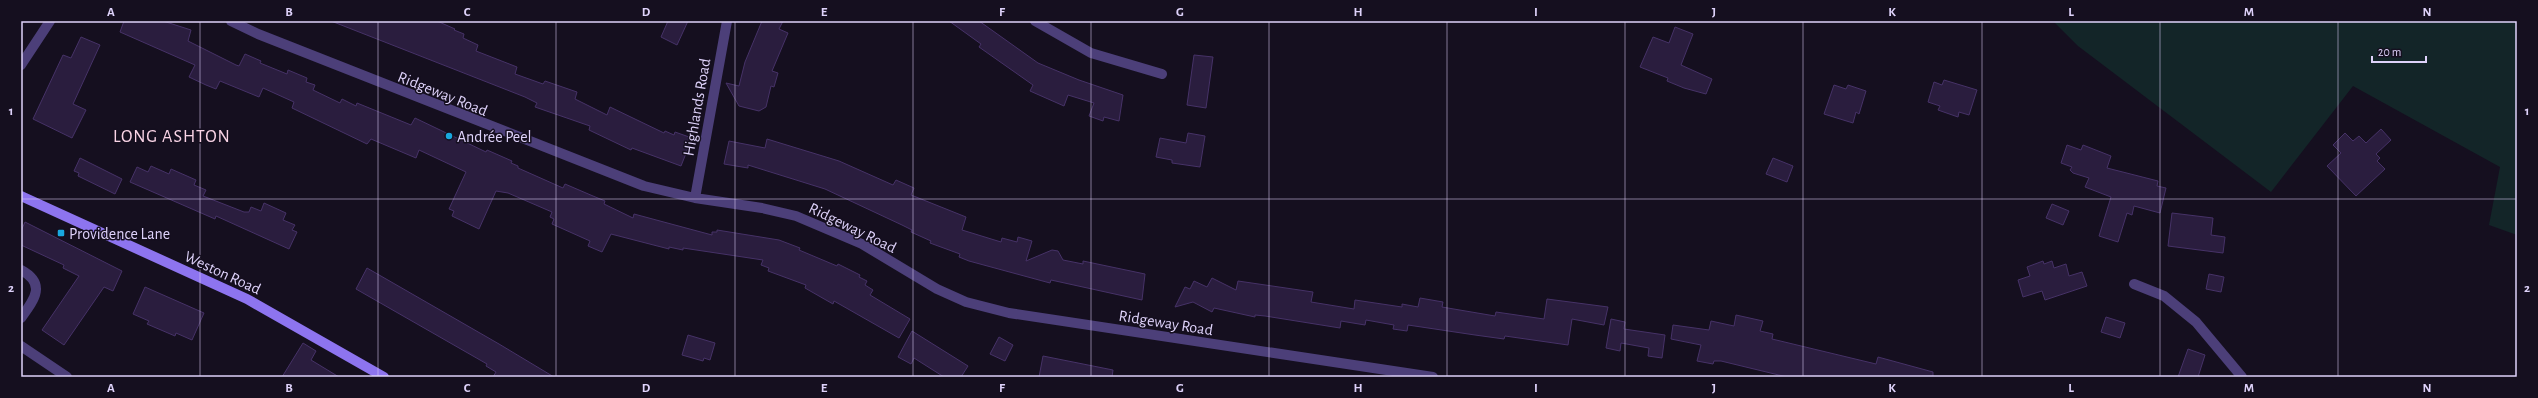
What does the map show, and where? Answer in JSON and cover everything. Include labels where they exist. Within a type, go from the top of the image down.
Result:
[{"type":"street","points":[[21,65],[50,21]]},
{"type":"street","name":"Ridgeway Road","points":[[231,21],[258,34],[464,117],[644,186],[695,198],[762,208],[796,216],[862,244],[937,289],[966,302],[1009,313],[1433,377]]},
{"type":"street","name":"Highlands Road","points":[[695,198],[727,21]]},
{"type":"street","points":[[1036,21],[1091,53],[1162,74]]},
{"type":"street","name":"Weston Road","points":[[21,196],[247,299],[384,377]]},
{"type":"street","points":[[21,270],[32,278],[37,288],[35,298],[21,318]]},
{"type":"street","points":[[2134,284],[2164,296],[2196,322],[2233,364],[2242,377]]},
{"type":"street","points":[[21,346],[66,377]]},
{"type":"shaded area","points":[[2053,21],[2517,21],[2517,235],[2489,225],[2500,167],[2353,86],[2271,192],[2078,46]]},
{"type":"building","points":[[124,21],[163,21],[191,30],[188,41],[236,65],[239,66],[245,54],[261,61],[260,63],[287,74],[288,70],[307,78],[306,82],[315,85],[313,90],[340,103],[342,99],[356,106],[357,103],[411,125],[415,118],[486,152],[487,150],[512,161],[511,163],[518,166],[518,168],[563,188],[565,184],[605,201],[604,204],[633,218],[634,214],[712,235],[712,232],[717,232],[717,230],[779,240],[800,248],[799,250],[837,266],[838,264],[860,275],[859,277],[867,281],[865,285],[873,290],[870,295],[910,319],[899,338],[834,301],[833,304],[805,288],[806,285],[768,271],[769,268],[761,265],[763,260],[683,248],[683,250],[669,247],[669,249],[611,234],[602,252],[588,246],[590,241],[552,224],[554,219],[550,217],[552,212],[508,193],[496,191],[479,229],[452,216],[454,211],[449,209],[466,172],[419,150],[416,158],[371,139],[367,144],[292,108],[294,102],[263,88],[259,97],[220,81],[216,89],[206,85],[189,77],[195,65],[120,32]]},
{"type":"building","points":[[331,21],[437,21],[464,34],[463,38],[478,45],[476,51],[517,67],[515,74],[543,84],[545,81],[577,92],[575,99],[607,115],[610,107],[664,133],[665,131],[674,135],[675,132],[692,138],[681,166],[632,148],[631,150],[589,130],[590,126],[535,107],[537,103],[525,97]]},
{"type":"building","points":[[668,21],[688,21],[677,45],[661,37]]},
{"type":"building","points":[[762,21],[783,21],[779,29],[788,33],[772,71],[778,73],[774,87],[771,86],[766,107],[759,111],[739,106],[726,83],[739,86],[745,62]]},
{"type":"building","points":[[949,21],[979,21],[1038,63],[1079,80],[1123,95],[1119,121],[1104,117],[1103,121],[1089,116],[1094,103],[1068,95],[1064,106],[1030,91],[1033,85],[979,47],[981,44]]},
{"type":"building","points":[[1675,27],[1693,34],[1681,65],[1712,79],[1706,94],[1684,88],[1667,81],[1668,78],[1640,67],[1653,37],[1669,43]]},
{"type":"building","points":[[81,37],[100,45],[73,104],[86,110],[72,138],[33,119],[63,55],[71,58]]},
{"type":"building","points":[[1194,55],[1213,57],[1206,108],[1187,105]]},
{"type":"building","points":[[1944,80],[1977,90],[1969,115],[1959,112],[1958,117],[1938,110],[1940,106],[1928,102],[1934,82],[1942,85]]},
{"type":"building","points":[[1834,85],[1846,89],[1848,85],[1866,91],[1859,114],[1856,112],[1853,123],[1824,114]]},
{"type":"building","points":[[2381,129],[2391,140],[2376,154],[2380,158],[2377,161],[2385,169],[2356,196],[2327,166],[2341,153],[2333,145],[2345,133],[2353,141],[2359,136],[2366,143]]},
{"type":"building","points":[[1188,133],[1205,136],[1200,167],[1172,163],[1172,160],[1156,157],[1160,138],[1186,143]]},
{"type":"building","points":[[767,139],[839,161],[893,185],[896,180],[914,188],[911,195],[966,217],[962,230],[1001,242],[1002,238],[1017,242],[1018,237],[1032,241],[1026,261],[1052,250],[1058,251],[1063,260],[1083,264],[1083,261],[1145,274],[1142,300],[1051,280],[1050,283],[969,261],[959,257],[960,254],[930,243],[931,241],[911,232],[912,230],[902,225],[825,189],[748,165],[748,168],[724,164],[729,141],[765,148]]},
{"type":"building","points":[[2067,145],[2081,150],[2083,145],[2111,156],[2107,168],[2158,181],[2157,186],[2166,188],[2160,213],[2134,206],[2132,215],[2127,213],[2118,242],[2099,236],[2111,197],[2085,187],[2089,178],[2073,173],[2070,170],[2072,167],[2061,163]]},
{"type":"building","points":[[80,158],[122,179],[115,194],[78,176],[79,173],[74,171]]},
{"type":"building","points":[[1773,158],[1793,166],[1787,182],[1766,174]]},
{"type":"building","points":[[151,166],[169,174],[171,169],[196,180],[194,185],[206,190],[203,196],[244,212],[249,212],[251,207],[261,211],[264,203],[286,213],[283,220],[295,225],[292,230],[297,232],[289,249],[216,216],[215,219],[130,182],[137,167],[148,172]]},
{"type":"building","points":[[2052,204],[2069,211],[2063,225],[2046,218]]},
{"type":"building","points":[[2172,213],[2213,218],[2211,235],[2225,237],[2223,253],[2168,246]]},
{"type":"building","points":[[25,222],[122,271],[113,291],[104,287],[64,345],[42,330],[79,276],[63,268],[64,265],[21,245],[21,231]]},
{"type":"building","points":[[2043,261],[2044,264],[2052,261],[2054,268],[2066,264],[2069,276],[2082,272],[2087,286],[2045,300],[2042,291],[2023,297],[2018,280],[2030,276],[2027,267]]},
{"type":"building","points":[[367,268],[554,377],[493,377],[496,372],[486,366],[487,364],[356,289]]},
{"type":"building","points":[[2209,274],[2224,277],[2221,292],[2206,289]]},
{"type":"building","points":[[1212,278],[1236,290],[1238,281],[1313,292],[1311,302],[1354,309],[1355,300],[1402,307],[1402,304],[1418,307],[1420,298],[1443,302],[1442,307],[1495,316],[1496,312],[1544,319],[1547,299],[1608,307],[1604,325],[1572,319],[1568,345],[1505,336],[1504,339],[1408,325],[1407,331],[1393,329],[1394,325],[1366,320],[1365,325],[1341,321],[1340,328],[1265,316],[1255,315],[1255,317],[1214,308],[1212,312],[1193,302],[1175,307],[1185,287],[1190,289],[1194,281],[1207,287]]},
{"type":"building","points":[[145,287],[204,313],[192,340],[176,333],[175,336],[147,324],[149,321],[133,314]]},
{"type":"building","points":[[1736,315],[1763,321],[1760,331],[1773,334],[1772,339],[1876,364],[1878,357],[1933,372],[1933,377],[1787,377],[1721,361],[1714,361],[1713,364],[1697,361],[1701,345],[1671,339],[1673,325],[1709,330],[1711,321],[1734,326]]},
{"type":"building","points":[[2106,317],[2125,323],[2120,338],[2101,332]]},
{"type":"building","points":[[1611,319],[1625,322],[1624,329],[1665,335],[1662,358],[1648,356],[1649,348],[1621,343],[1620,351],[1606,348]]},
{"type":"building","points":[[912,331],[968,366],[961,377],[944,377],[914,358],[911,364],[898,357]]},
{"type":"building","points":[[688,335],[715,343],[710,360],[704,358],[703,361],[682,355]]},
{"type":"building","points":[[999,337],[1013,345],[1005,361],[990,354]]},
{"type":"building","points":[[303,343],[316,351],[311,360],[339,377],[282,377]]},
{"type":"building","points":[[2188,349],[2205,355],[2198,377],[2178,377]]},
{"type":"building","points":[[1043,356],[1113,370],[1112,377],[1039,377]]},
{"type":"place","name":"Andrée Peel","points":[[449,136]]},
{"type":"place","name":"Providence Lane","points":[[61,233]]},
{"type":"district","name":"LONG ASHTON","points":[[172,136]]}]
